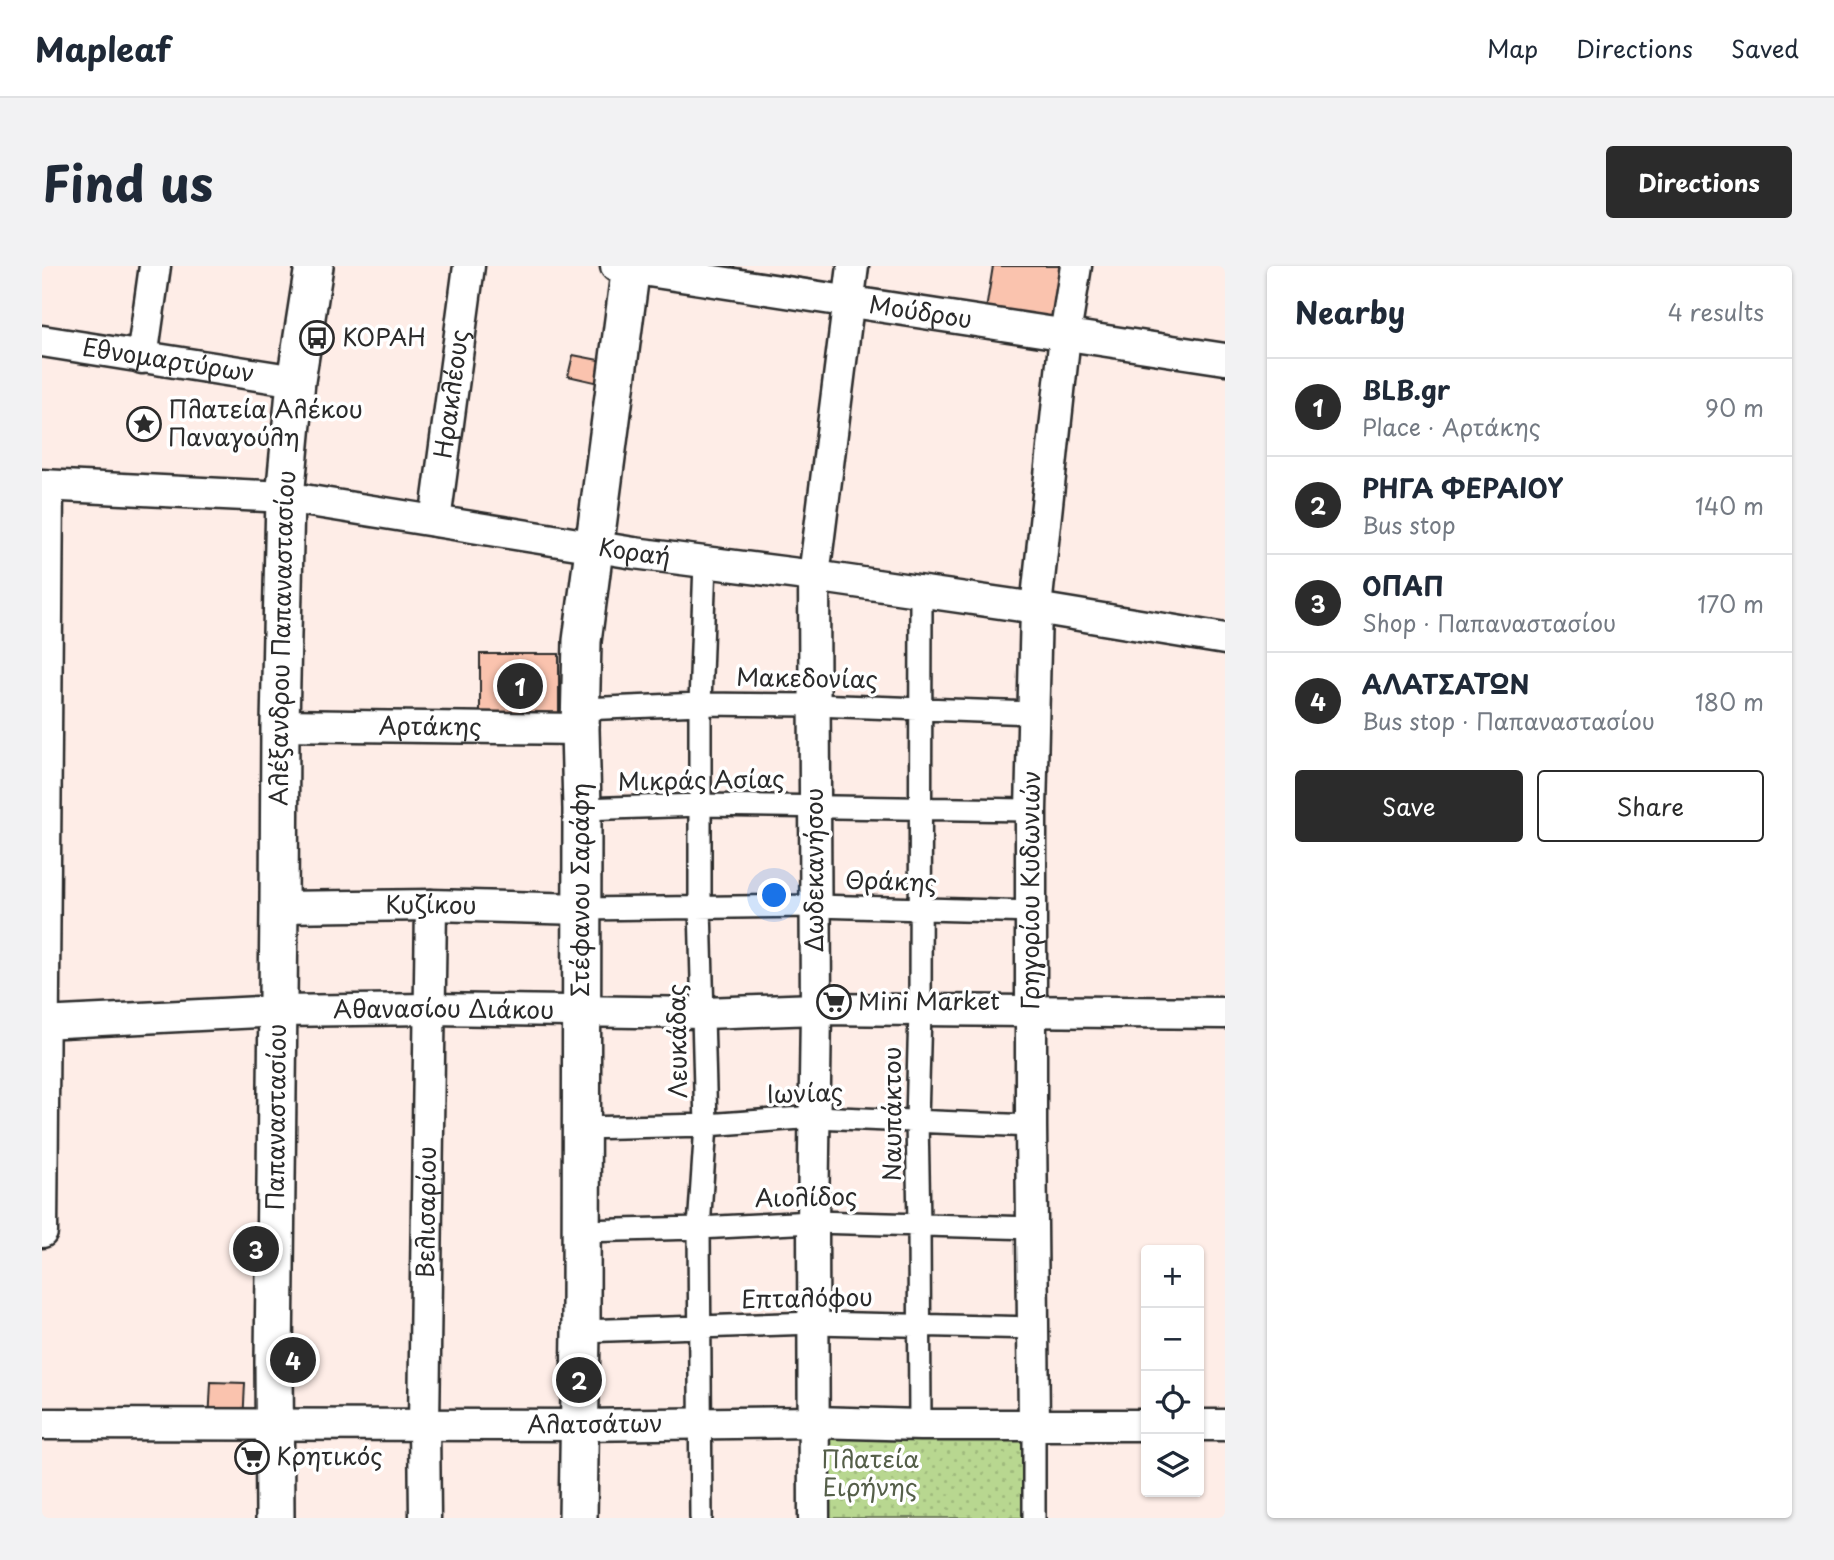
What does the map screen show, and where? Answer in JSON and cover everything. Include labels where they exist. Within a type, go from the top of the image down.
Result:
[{"type":"street","points":[[142,358],[155,266]]},
{"type":"street","name":"Αλέξανδρου Παπαναστασίου","points":[[278,1011],[279,725],[285,497],[296,381],[314,266]]},
{"type":"street","name":"Ηρακλέους","points":[[435,521],[468,266]]},
{"type":"street","name":"Δωδεκανήσου","points":[[814,1518],[813,1222],[817,1009],[814,576],[853,266]]},
{"type":"street","name":"Γρηγορίου Κυδωνιών","points":[[1034,1518],[1031,810],[1035,608],[1065,335],[1076,266]]},
{"type":"street","name":"Μούδρου","points":[[626,267],[1225,359]]},
{"type":"street","name":"Στέφανου Σαράφη","points":[[578,1518],[581,1331],[582,641],[626,267]]},
{"type":"street","name":"Εθνομαρτύρων","points":[[42,341],[296,381]]},
{"type":"street","points":[[42,1233],[45,486]]},
{"type":"street","name":"Κοραή","points":[[45,486],[285,497],[594,547],[1035,608],[1225,639]]},
{"type":"street","name":"Λευκάδας","points":[[701,1518],[699,1228],[706,1125],[700,907],[700,704],[705,562]]},
{"type":"street","name":"Ναυπάκτου","points":[[920,1425],[917,1120],[920,1010],[921,592]]},
{"type":"street","name":"Μακεδονίας","points":[[581,719],[700,704],[1032,713]]},
{"type":"street","name":"Αρτάκης","points":[[279,725],[581,719]]},
{"type":"street","name":"Μικράς Ασίας","points":[[582,810],[701,806],[1031,810]]},
{"type":"street","name":"Κυζίκου","points":[[279,907],[431,905],[582,909]]},
{"type":"street","name":"Βελισαρίου","points":[[425,1518],[431,905]]},
{"type":"street","name":"Θράκης","points":[[582,909],[815,906],[1031,912]]},
{"type":"street","name":"Αθανασίου Διάκου","points":[[43,1023],[278,1011],[430,1009],[704,1013],[817,1009],[1225,1013]]},
{"type":"street","name":"Παπαναστασίου","points":[[275,1518],[278,1011]]},
{"type":"street","name":"Ιωνίας","points":[[581,1128],[706,1125],[815,1117],[1031,1126]]},
{"type":"street","name":"Αιολίδος","points":[[580,1231],[813,1222],[1033,1228]]},
{"type":"street","name":"Επταλόφου","points":[[581,1331],[814,1322],[1033,1328]]},
{"type":"street","name":"Αλατσάτων","points":[[42,1424],[424,1426],[815,1422],[1141,1425]]},
{"type":"street","points":[[1204,1425],[1225,1425]]},
{"type":"green space","name":"Πλατεία Ειρήνης","points":[[825,1427],[1027,1437],[1028,1518],[826,1518]]},
{"type":"building","points":[[993,266],[1060,266],[1052,319],[986,310]]},
{"type":"building","points":[[573,355],[604,361],[599,383],[568,376]]},
{"type":"building","points":[[480,654],[559,654],[559,719],[480,719]]},
{"type":"building","points":[[211,1382],[245,1383],[243,1424],[209,1423]]},
{"type":"place","name":"ΚΟΡΑΗ","points":[[317,338]]},
{"type":"place","name":"Πλατεία Αλέκου Παναγούλη","points":[[144,424]]},
{"type":"place","name":"BLB.gr","points":[[520,686]]},
{"type":"place","name":"Mini Market","points":[[834,1002]]},
{"type":"place","name":"ΟΠΑΠ","points":[[256,1249]]},
{"type":"place","name":"ΑΛΑΤΣΑΤΩΝ","points":[[293,1360]]},
{"type":"place","name":"ΡΗΓΑ ΦΕΡΑΙΟΥ","points":[[579,1380]]},
{"type":"place","name":"Κρητικός","points":[[252,1457]]}]
